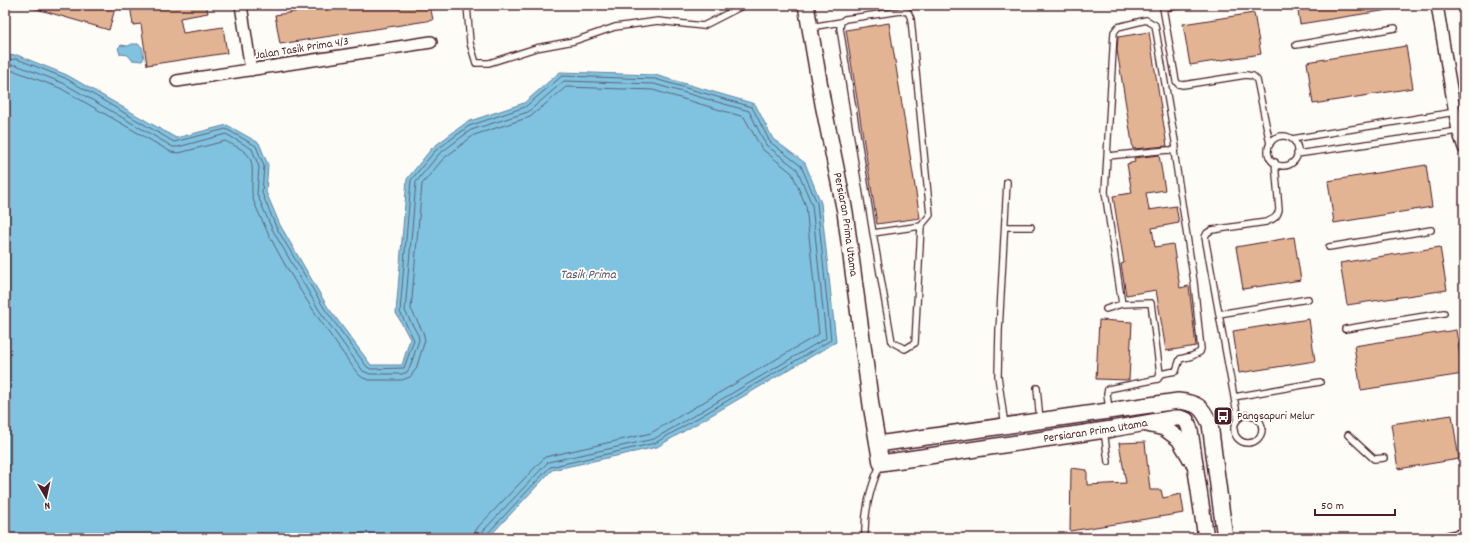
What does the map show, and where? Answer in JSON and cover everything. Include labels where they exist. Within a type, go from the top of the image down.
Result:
[{"type":"main road","name":"Persiaran Prima Utama","points":[[806,5],[823,104],[845,212],[871,404],[881,463],[1175,418],[1186,420]]},
{"type":"main road","name":"Persiaran Prima Utama","points":[[878,444],[1178,400],[1190,402],[1199,406]]},
{"type":"main road","points":[[1206,538],[1190,430],[1186,420],[1199,406],[1206,414],[1210,424],[1225,538]]},
{"type":"main road","points":[[1108,429],[1109,411]]},
{"type":"main road","points":[[1144,423],[1164,428],[1179,439],[1196,467]]},
{"type":"street","points":[[241,5],[251,70]]},
{"type":"street","points":[[1437,5],[1458,131],[1464,148]]},
{"type":"street","name":"Jalan Tasik Prima 4/3","points":[[177,81],[430,42]]},
{"type":"street","points":[[1453,95],[1464,93]]},
{"type":"street","points":[[1448,538],[1464,535]]},
{"type":"lane","points":[[467,5],[470,43],[476,63],[489,63],[536,48],[574,42],[615,27],[658,21],[703,26],[744,5]]},
{"type":"lane","points":[[1183,5],[1163,7],[1176,82],[1183,85],[1246,75],[1253,76],[1257,80],[1270,144],[1269,154],[1274,162],[1279,210],[1278,216],[1273,220],[1266,222],[1212,230],[1206,233],[1205,237],[1238,419],[1234,427],[1234,432],[1238,439],[1247,443],[1251,443],[1259,438],[1263,430],[1262,425],[1256,417],[1247,415],[1238,419]]},
{"type":"lane","points":[[810,27],[841,22],[845,19],[901,11],[908,12],[911,19],[930,215],[921,226],[915,342],[905,349],[892,342],[872,233],[840,28],[841,22]]},
{"type":"lane","points":[[1122,304],[1105,192],[1114,32],[1118,26],[1146,20],[1155,25],[1176,148],[1174,151],[1194,282],[1201,348],[1200,352],[1180,359],[1176,372],[1160,374]]},
{"type":"lane","points":[[1296,44],[1395,28]]},
{"type":"lane","points":[[1292,139],[1455,112]]},
{"type":"lane","points":[[1298,154],[1458,131]]},
{"type":"lane","points":[[1270,144],[1278,137],[1288,136],[1298,147],[1298,154],[1295,160],[1288,165],[1279,165],[1274,162]]},
{"type":"lane","points":[[1108,156],[1168,150],[1174,151]]},
{"type":"lane","points":[[1005,426],[998,376],[1007,182]]},
{"type":"lane","points":[[872,233],[921,226]]},
{"type":"lane","points":[[1005,227],[1031,227]]},
{"type":"lane","points":[[1329,247],[1431,230]]},
{"type":"lane","points":[[1219,314],[1308,299]]},
{"type":"lane","points":[[1106,309],[1122,304],[1151,303],[1160,374],[1158,379],[1148,382],[1108,389],[1107,394],[1109,411]]},
{"type":"lane","points":[[1345,329],[1444,314]]},
{"type":"lane","points":[[1234,397],[1320,382]]},
{"type":"lane","points":[[1037,388],[1040,421]]},
{"type":"lane","points":[[1108,429],[1108,462]]},
{"type":"lane","points":[[1348,435],[1374,459],[1384,458]]},
{"type":"lane","points":[[865,538],[866,509],[875,476],[881,463]]},
{"type":"water","points":[[138,44],[142,47],[144,58],[142,61],[132,60],[128,55],[120,54],[118,48],[121,45],[128,46]]},
{"type":"water","name":"Tasik Prima","points":[[17,55],[67,75],[176,138],[227,125],[259,143],[268,165],[266,192],[280,225],[327,306],[371,365],[402,365],[410,339],[396,313],[407,179],[432,148],[467,122],[524,103],[560,72],[655,75],[755,104],[773,139],[805,163],[821,203],[836,342],[657,447],[552,470],[488,538],[5,538],[5,56]]},
{"type":"building","points":[[30,5],[116,5],[109,30],[30,7]]},
{"type":"building","points":[[130,5],[206,5],[208,13],[180,18],[183,33],[223,27],[227,53],[147,65],[141,24],[133,25]]},
{"type":"building","points":[[338,5],[430,5],[433,20],[280,44],[275,15]]},
{"type":"building","points":[[1297,5],[1388,5],[1388,10],[1300,24]]},
{"type":"building","points":[[1254,13],[1261,54],[1190,65],[1183,24]]},
{"type":"building","points":[[889,23],[920,218],[877,224],[846,30]]},
{"type":"building","points":[[1149,32],[1167,146],[1133,149],[1117,50],[1118,37]]},
{"type":"building","points":[[1406,46],[1413,88],[1313,104],[1307,62]]},
{"type":"building","points":[[1159,155],[1165,190],[1146,193],[1149,210],[1176,206],[1179,223],[1152,228],[1155,247],[1173,244],[1180,288],[1189,286],[1196,346],[1166,351],[1156,290],[1126,295],[1121,264],[1124,263],[1113,196],[1132,193],[1127,164],[1135,162],[1134,158]]},
{"type":"building","points":[[1426,165],[1432,207],[1334,223],[1328,181]]},
{"type":"building","points":[[1294,237],[1301,280],[1243,289],[1236,247]]},
{"type":"building","points":[[1440,247],[1447,290],[1347,305],[1340,263]]},
{"type":"building","points":[[1309,319],[1315,361],[1239,373],[1233,331]]},
{"type":"building","points":[[1099,320],[1132,322],[1129,380],[1096,379]]},
{"type":"building","points":[[1456,330],[1463,374],[1361,390],[1354,346]]},
{"type":"building","points":[[1452,415],[1459,459],[1398,469],[1391,424]]},
{"type":"building","points":[[1145,442],[1150,490],[1161,490],[1163,498],[1181,494],[1184,513],[1070,531],[1071,468],[1087,470],[1087,485],[1126,483],[1119,443]]},
{"type":"place","name":"Pangsapuri Melur","points":[[1223,416]]}]
